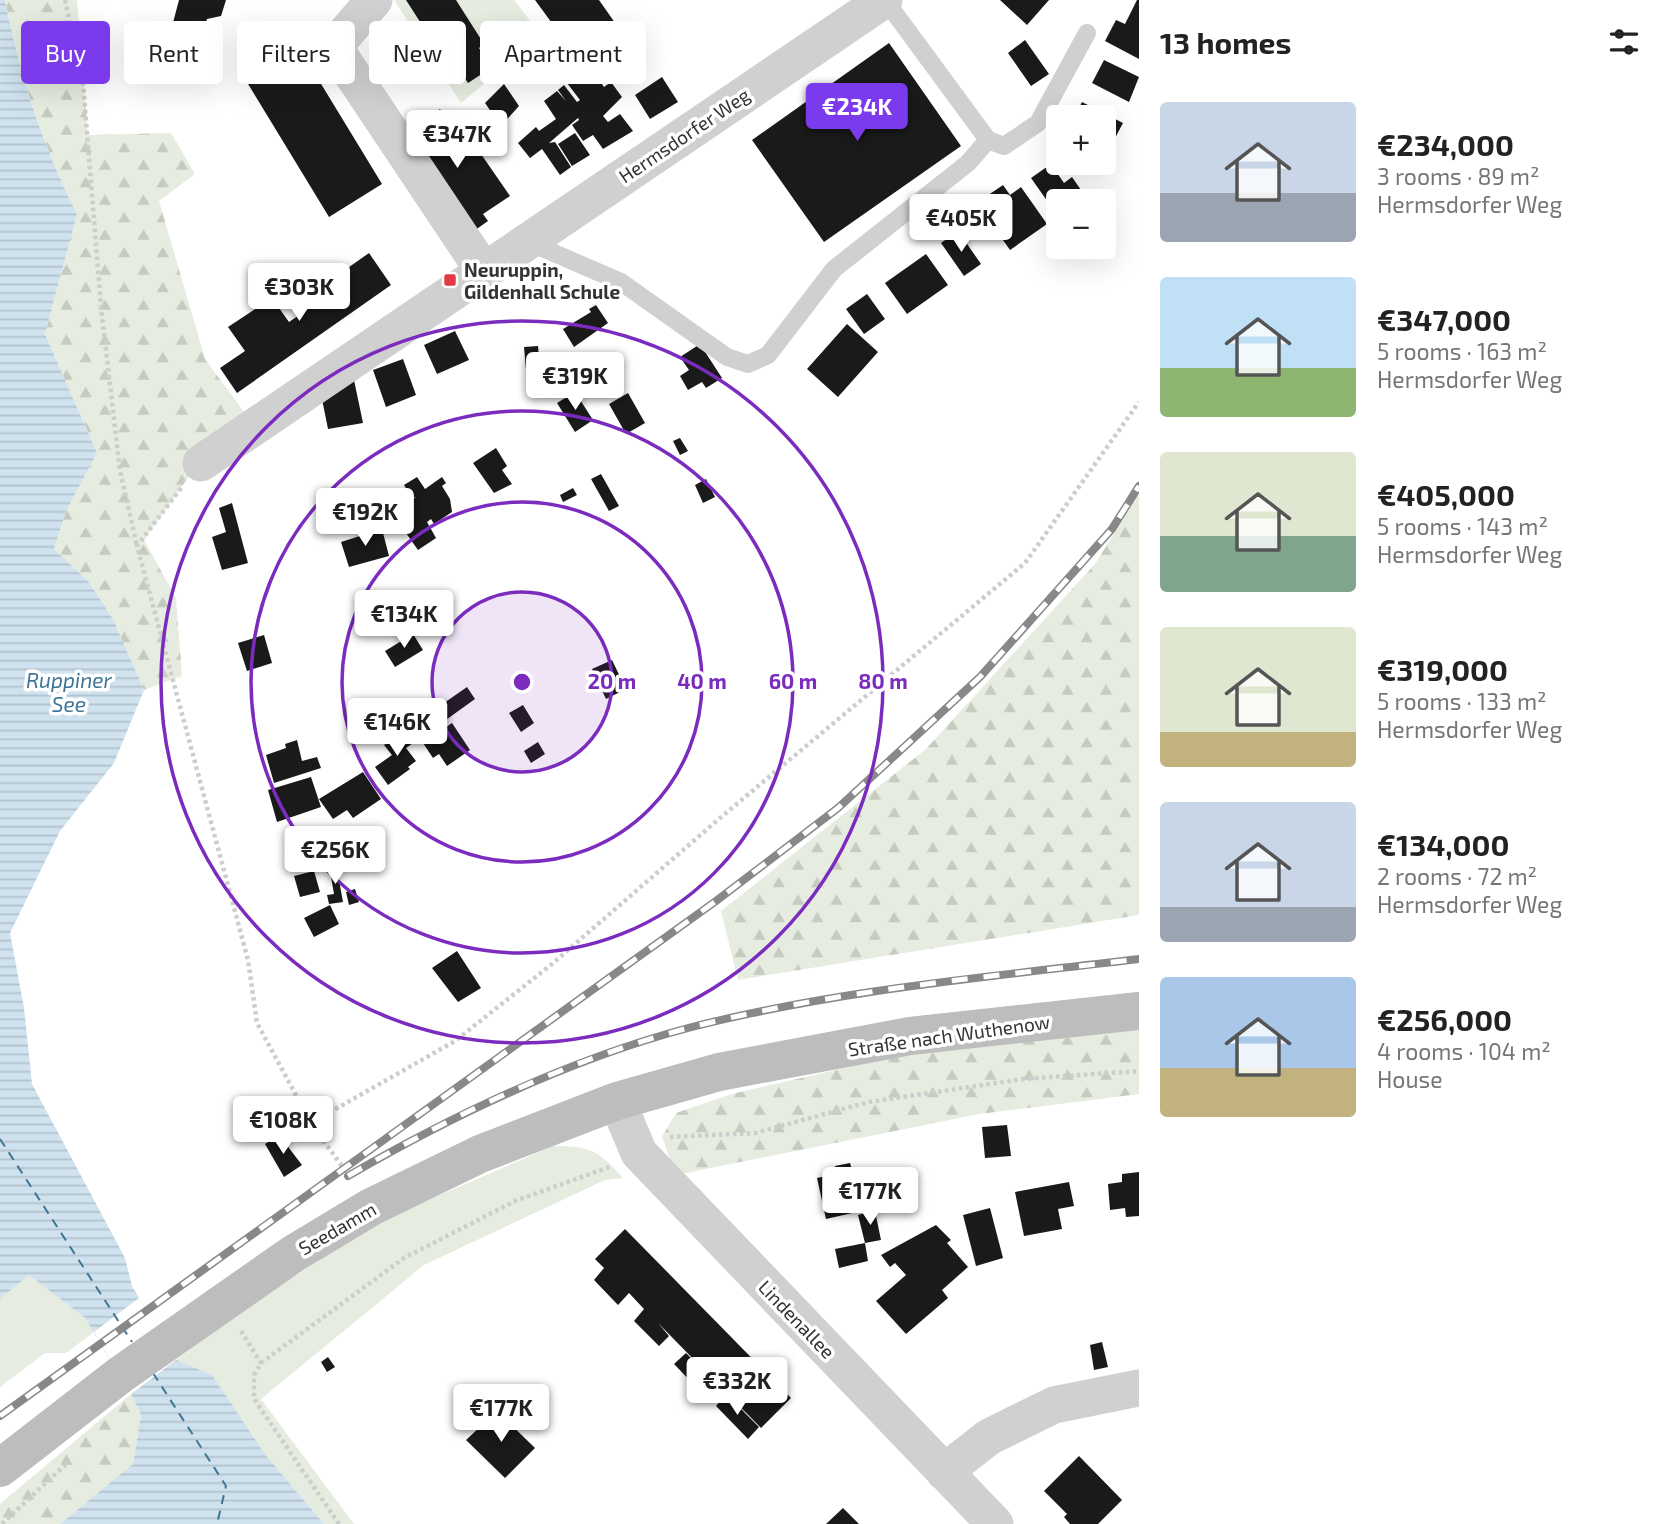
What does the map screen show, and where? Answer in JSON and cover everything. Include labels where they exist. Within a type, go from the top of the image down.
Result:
[{"type":"main road","name":"Straße nach Wuthenow","points":[[719,1072],[910,1036],[1139,1011]]},
{"type":"main road","name":"Seedamm","points":[[0,1468],[166,1342],[293,1254],[370,1207],[480,1154],[617,1101],[719,1072]]},
{"type":"street","points":[[374,0],[334,47],[483,270]]},
{"type":"street","name":"Hermsdorfer Weg","points":[[201,463],[884,0]]},
{"type":"street","name":"Lindenallee","points":[[617,1101],[629,1159],[995,1524]]},
{"type":"street","points":[[944,1472],[989,1437],[1054,1405],[1139,1388]]},
{"type":"lane","points":[[884,0],[988,140],[1004,146],[1038,123],[1087,33]]},
{"type":"lane","points":[[526,241],[621,282],[727,357],[748,364],[768,355],[834,269],[968,163],[988,140]]},
{"type":"path","points":[[65,0],[83,83],[100,307],[120,471],[137,546],[248,960],[257,1023],[311,1123],[355,1185]]},
{"type":"path","points":[[311,1123],[455,1041],[552,964],[719,818],[1025,564],[1139,402]]},
{"type":"path","points":[[137,546],[201,463]]},
{"type":"path","points":[[339,1524],[254,1399],[254,1375],[261,1363],[404,1258],[515,1201],[629,1159],[668,1137],[755,1133],[869,1102],[1023,1079],[1139,1072]]},
{"type":"path","points":[[239,1328],[261,1363]]},
{"type":"green space","points":[[5,0],[77,0],[79,21],[21,21],[21,67]]},
{"type":"green space","points":[[394,0],[514,0],[530,21],[480,21],[480,84],[484,84],[461,103],[449,84],[466,84],[466,21],[408,21]]},
{"type":"green space","points":[[26,84],[84,84],[88,135],[171,133],[195,174],[159,201],[205,359],[253,424],[202,458],[144,540],[176,598],[182,676],[144,690],[113,619],[88,581],[54,549],[66,511],[97,453],[45,334],[77,214],[34,110]]},
{"type":"green space","points":[[1139,494],[1139,915],[738,980],[721,911],[926,749],[1095,564]]},
{"type":"green space","points":[[1139,1027],[1139,1094],[979,1114],[676,1175],[662,1137],[676,1113],[732,1094],[913,1052]]},
{"type":"green space","points":[[553,1146],[576,1147],[592,1152],[607,1161],[623,1178],[605,1180],[424,1265],[261,1399],[354,1524],[324,1524],[264,1453],[176,1360],[244,1309],[380,1221]]},
{"type":"green space","points":[[29,1274],[85,1318],[94,1332],[66,1353],[45,1353],[0,1387],[0,1299]]},
{"type":"green space","points":[[131,1394],[141,1415],[133,1464],[60,1524],[0,1524],[0,1504]]},
{"type":"water","name":"Ruppiner See","points":[[0,0],[5,0],[21,68],[21,84],[25,84],[43,135],[77,214],[45,334],[97,453],[66,511],[54,549],[88,581],[113,619],[144,690],[114,763],[60,831],[10,933],[24,1008],[32,1084],[125,1258],[132,1286],[176,1360],[212,1375],[264,1453],[324,1524],[60,1524],[133,1464],[141,1415],[85,1318],[29,1275],[0,1299]]},
{"type":"pier","points":[[139,1298],[176,1360],[131,1394],[94,1332]]},
{"type":"building","points":[[179,0],[226,0],[221,16],[206,21],[173,21]]},
{"type":"building","points":[[406,0],[456,0],[480,38],[480,75],[468,83],[466,80],[466,21],[419,21]]},
{"type":"building","points":[[535,0],[599,0],[614,21],[550,21]]},
{"type":"building","points":[[1000,0],[1049,0],[1027,25]]},
{"type":"building","points":[[1137,0],[1139,59],[1105,41],[1116,20],[1125,24]]},
{"type":"building","points":[[1025,40],[1049,74],[1031,86],[1008,53]]},
{"type":"building","points":[[889,43],[961,146],[824,242],[752,140]]},
{"type":"building","points":[[1104,60],[1139,77],[1129,102],[1092,83]]},
{"type":"building","points":[[662,77],[678,102],[650,119],[635,95]]},
{"type":"building","points":[[248,84],[321,84],[382,184],[329,217]]},
{"type":"building","points":[[504,84],[519,106],[501,126],[485,103]]},
{"type":"building","points":[[568,84],[602,84],[604,87],[612,84],[622,97],[603,116],[608,122],[620,114],[633,131],[603,149],[593,135],[583,141],[572,125],[578,118],[549,143],[555,142],[571,167],[560,175],[542,149],[530,158],[518,143],[536,127],[539,131],[556,119],[544,101],[557,91],[566,101],[558,90],[564,85],[577,102],[580,100]]},
{"type":"building","points":[[440,109],[465,146],[472,141],[510,196],[483,214],[488,221],[471,233],[404,134]]},
{"type":"building","points":[[1116,119],[1123,123],[1116,136]]},
{"type":"building","points":[[575,133],[590,155],[572,166],[558,144]]},
{"type":"building","points":[[1046,168],[1046,175],[1059,175],[1064,183],[1072,177],[1080,189],[1046,189],[1046,199],[1031,178]]},
{"type":"building","points":[[1003,185],[1010,195],[1021,187],[1046,225],[1010,250],[984,213],[991,209],[984,198]]},
{"type":"building","points":[[958,231],[981,264],[964,276],[941,243]]},
{"type":"building","points":[[369,253],[391,285],[237,393],[220,368],[245,351],[228,327],[272,298],[289,322],[324,298],[318,289]]},
{"type":"building","points":[[926,254],[948,285],[907,314],[885,283]]},
{"type":"building","points":[[867,294],[885,319],[864,334],[846,309]]},
{"type":"building","points":[[596,305],[608,323],[574,347],[563,329],[591,312],[589,309]]},
{"type":"building","points":[[847,324],[878,352],[838,397],[807,369]]},
{"type":"building","points":[[455,331],[469,360],[437,374],[424,345]]},
{"type":"building","points":[[700,344],[722,378],[706,388],[702,382],[688,390],[680,376],[689,370],[680,357]]},
{"type":"building","points":[[538,346],[541,380],[527,381],[524,347]]},
{"type":"building","points":[[403,359],[416,395],[386,407],[373,370]]},
{"type":"building","points":[[354,380],[363,423],[328,429],[322,399]]},
{"type":"building","points":[[575,392],[593,420],[575,432],[557,403]]},
{"type":"building","points":[[628,393],[645,423],[626,434],[609,404]]},
{"type":"building","points":[[680,438],[688,451],[680,455],[673,441]]},
{"type":"building","points":[[496,448],[507,466],[502,470],[512,484],[494,493],[473,463]]},
{"type":"building","points":[[601,474],[619,506],[609,511],[591,479]]},
{"type":"building","points":[[417,477],[425,489],[442,477],[446,483],[442,486],[450,499],[452,512],[434,524],[431,519],[427,522],[436,538],[418,550],[391,512],[416,497],[412,498],[404,485]]},
{"type":"building","points":[[706,479],[715,497],[703,503],[695,485]]},
{"type":"building","points":[[573,488],[577,495],[563,502],[560,495]]},
{"type":"building","points":[[232,503],[248,563],[222,570],[212,537],[226,532],[219,508]]},
{"type":"building","points":[[382,529],[389,556],[349,567],[341,542]]},
{"type":"building","points":[[413,634],[423,650],[395,667],[385,651]]},
{"type":"building","points":[[264,635],[272,663],[247,671],[238,643]]},
{"type":"building","points":[[612,660],[626,689],[606,699],[592,669]]},
{"type":"building","points":[[467,687],[475,699],[443,722],[434,710]]},
{"type":"building","points":[[523,705],[534,723],[521,732],[509,713]]},
{"type":"building","points":[[452,723],[470,750],[447,766],[439,754],[433,758],[423,743]]},
{"type":"building","points":[[407,730],[416,741],[406,748],[416,761],[408,767],[410,769],[388,785],[375,767],[392,755],[384,745]]},
{"type":"building","points":[[297,740],[302,761],[317,757],[321,768],[274,783],[266,755],[286,748],[285,744]]},
{"type":"building","points":[[538,742],[545,754],[531,763],[524,751]]},
{"type":"building","points":[[363,772],[381,799],[353,818],[347,810],[333,819],[319,799]]},
{"type":"building","points":[[311,777],[321,807],[277,822],[268,790]]},
{"type":"building","points":[[336,864],[343,902],[329,904],[327,895],[334,894],[329,865]]},
{"type":"building","points":[[314,871],[320,892],[300,897],[294,876]]},
{"type":"building","points":[[355,889],[359,902],[349,905],[346,892]]},
{"type":"building","points":[[330,905],[339,924],[314,937],[304,918]]},
{"type":"building","points":[[457,951],[481,988],[458,1002],[432,968]]},
{"type":"building","points":[[1007,1125],[1011,1156],[985,1158],[982,1127]]},
{"type":"building","points":[[279,1135],[302,1165],[284,1177],[265,1144]]},
{"type":"building","points":[[850,1163],[852,1170],[866,1167],[874,1208],[826,1219],[817,1178],[836,1174],[835,1166]]},
{"type":"building","points":[[1139,1172],[1139,1216],[1126,1217],[1125,1208],[1110,1210],[1108,1184],[1122,1182],[1122,1174]]},
{"type":"building","points":[[1069,1182],[1074,1206],[1058,1209],[1062,1229],[1024,1236],[1015,1192]]},
{"type":"building","points":[[990,1208],[1003,1258],[976,1266],[963,1215]]},
{"type":"building","points":[[875,1211],[881,1240],[865,1243],[858,1215]]},
{"type":"building","points":[[936,1225],[951,1240],[947,1243],[968,1267],[942,1290],[948,1298],[906,1334],[876,1301],[906,1275],[895,1263],[890,1267],[881,1255]]},
{"type":"building","points":[[625,1229],[791,1398],[761,1428],[658,1323],[669,1336],[659,1346],[634,1321],[644,1309],[629,1293],[618,1305],[594,1280],[604,1268],[595,1259]]},
{"type":"building","points":[[865,1243],[868,1261],[839,1268],[835,1249]]},
{"type":"building","points":[[1102,1342],[1108,1367],[1094,1370],[1090,1345]]},
{"type":"building","points":[[686,1353],[711,1378],[699,1390],[674,1364]]},
{"type":"building","points":[[328,1357],[335,1367],[327,1372],[321,1362]]},
{"type":"building","points":[[726,1394],[759,1427],[748,1439],[716,1406]]},
{"type":"building","points":[[497,1411],[535,1448],[505,1478],[466,1440]]},
{"type":"building","points":[[1079,1456],[1122,1500],[1098,1524],[1070,1524],[1064,1517],[1067,1514],[1044,1491]]},
{"type":"building","points":[[843,1508],[859,1524],[826,1524]]},
{"type":"ferry route","points":[[0,1139],[132,1342]]},
{"type":"ferry route","points":[[153,1373],[226,1486],[217,1524]]},
{"type":"railway","points":[[0,1416],[716,901],[838,808],[980,677],[1112,529],[1139,486]]},
{"type":"railway","points":[[348,1176],[429,1131],[513,1091],[599,1056],[688,1028],[855,994],[1139,959]]},
{"type":"place","name":"Neuruppin, Gildenhall Schule","points":[[450,280]]}]
